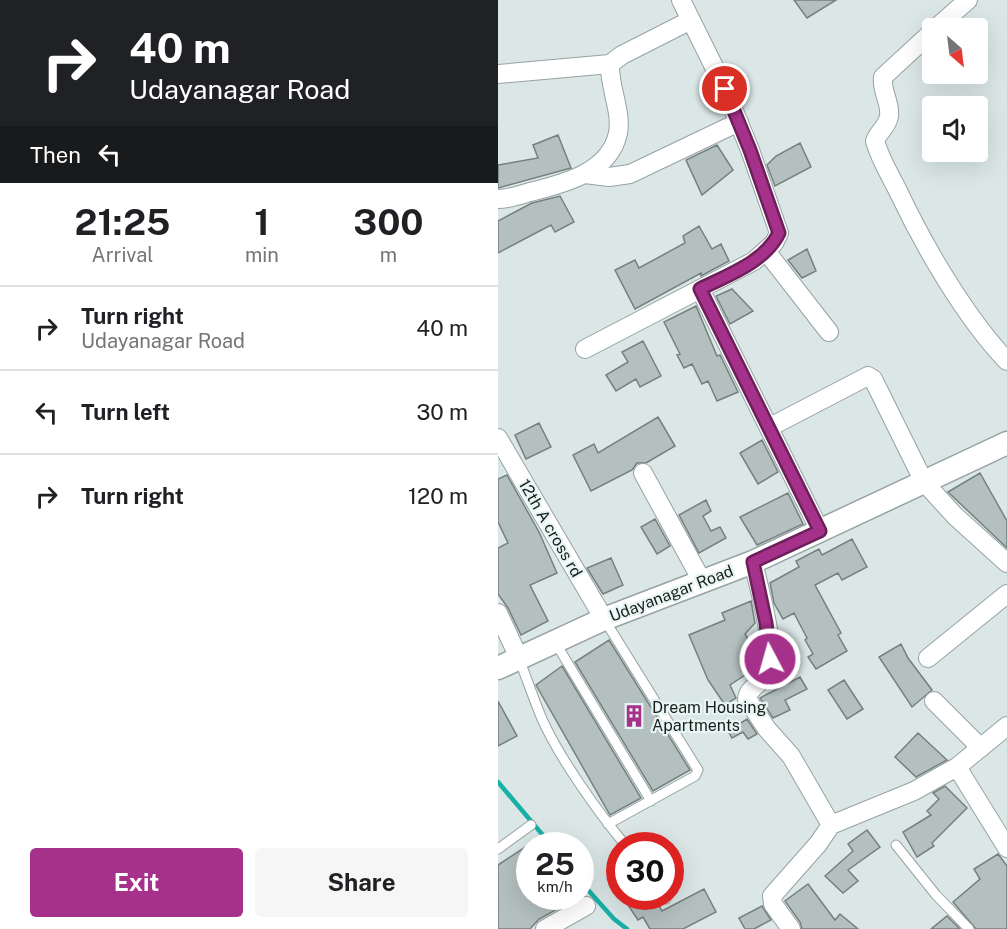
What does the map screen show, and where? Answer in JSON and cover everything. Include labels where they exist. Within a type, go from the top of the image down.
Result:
[{"type":"street","points":[[585,349],[754,261],[774,243],[779,233],[739,122],[681,0]]},
{"type":"street","points":[[948,18],[968,0]]},
{"type":"street","points":[[498,74],[610,64],[622,55],[691,20]]},
{"type":"street","points":[[922,42],[883,77],[882,87],[890,115],[875,141],[908,212],[929,250],[983,333],[1007,361]]},
{"type":"street","points":[[498,199],[561,184],[585,174],[603,160],[614,146],[618,133],[610,64]]},
{"type":"street","points":[[585,174],[609,177],[630,174],[739,122]]},
{"type":"street","points":[[766,251],[829,332]]},
{"type":"street","points":[[700,289],[820,531]]},
{"type":"street","points":[[770,427],[868,376],[873,379],[924,482],[955,516],[1007,563]]},
{"type":"street","name":"12th A cross rd","points":[[498,438],[604,618]]},
{"type":"street","name":"Udayanagar Road","points":[[498,668],[604,618],[753,562],[1007,443]]},
{"type":"street","points":[[643,472],[702,581]]},
{"type":"street","points":[[753,562],[766,623],[770,659],[766,676],[752,688],[747,699],[767,729],[791,756],[831,825]]},
{"type":"street","points":[[928,658],[1007,594]]},
{"type":"street","points":[[498,613],[519,658]]},
{"type":"street","points":[[934,701],[981,748]]},
{"type":"street","points":[[791,929],[773,904],[772,896],[818,844],[831,825],[914,791],[957,767],[1006,730]]},
{"type":"street","points":[[957,767],[1007,848]]},
{"type":"street","points":[[545,929],[579,910]]},
{"type":"lane","points":[[604,618],[698,770],[695,776],[608,824]]},
{"type":"lane","points":[[555,642],[651,801]]},
{"type":"lane","points":[[519,658],[543,720],[615,832]]},
{"type":"lane","points":[[498,849],[531,825]]},
{"type":"lane","points":[[896,845],[936,894],[969,929]]},
{"type":"building","points":[[794,0],[836,0],[807,18]]},
{"type":"building","points":[[558,135],[571,168],[498,188],[498,165],[538,158],[533,145]]},
{"type":"building","points":[[800,143],[811,167],[775,186],[767,165],[776,156]]},
{"type":"building","points":[[717,145],[733,170],[702,195],[686,160]]},
{"type":"building","points":[[560,196],[574,222],[555,232],[551,225],[498,253],[498,221],[532,203]]},
{"type":"building","points":[[699,226],[712,249],[721,244],[729,261],[701,276],[701,273],[635,309],[615,270],[635,260],[639,268],[685,243],[683,236]]},
{"type":"building","points":[[807,249],[816,271],[802,278],[788,260]]},
{"type":"building","points":[[732,289],[753,311],[730,324],[716,296]]},
{"type":"building","points":[[696,306],[717,356],[720,355],[738,392],[717,401],[708,381],[702,384],[692,364],[684,368],[677,355],[680,354],[664,322]]},
{"type":"building","points":[[643,341],[661,376],[640,387],[636,379],[616,391],[606,375],[628,362],[622,352]]},
{"type":"building","points":[[658,417],[675,446],[646,463],[637,463],[632,470],[591,491],[573,455],[594,444],[598,453]]},
{"type":"building","points":[[539,423],[551,447],[526,459],[515,435]]},
{"type":"building","points":[[762,440],[778,472],[758,484],[740,453]]},
{"type":"building","points":[[980,473],[1007,521],[1007,548],[948,492]]},
{"type":"building","points":[[507,475],[539,532],[557,573],[530,585],[548,621],[521,635],[508,608],[498,594],[498,548],[508,543],[498,522],[498,479]]},
{"type":"building","points":[[788,493],[803,524],[757,545],[740,517]]},
{"type":"building","points":[[706,500],[711,511],[703,516],[711,531],[720,527],[726,538],[699,553],[679,515]]},
{"type":"building","points":[[655,519],[670,546],[657,554],[641,527]]},
{"type":"building","points":[[852,539],[867,567],[842,580],[838,573],[815,585],[841,633],[838,635],[847,651],[816,669],[808,657],[813,654],[794,613],[783,619],[774,603],[770,583],[799,567],[796,561],[819,549],[822,555]]},
{"type":"building","points":[[611,558],[623,585],[603,594],[587,568]]},
{"type":"building","points":[[751,601],[755,623],[745,634],[759,657],[757,667],[730,685],[736,698],[725,705],[708,680],[689,635],[725,620],[722,613]]},
{"type":"building","name":"Dream Housing Apartments","points":[[609,640],[690,770],[653,791],[575,662]]},
{"type":"building","points":[[901,644],[908,658],[932,690],[912,707],[879,657]]},
{"type":"building","name":"Dream Housing Apartments","points":[[562,666],[641,798],[610,815],[536,685]]},
{"type":"building","points":[[800,677],[807,689],[785,700],[790,710],[773,718],[760,698]]},
{"type":"building","points":[[844,680],[863,709],[847,719],[828,690]]},
{"type":"building","points":[[498,701],[517,736],[498,746]]},
{"type":"building","points":[[747,719],[757,734],[748,739],[743,732],[732,738],[728,731]]},
{"type":"building","points":[[918,733],[947,760],[916,777],[895,757]]},
{"type":"building","points":[[945,786],[967,808],[932,843],[934,846],[917,857],[903,832],[931,815],[927,811],[939,799],[933,793]]},
{"type":"building","points":[[867,830],[880,847],[848,870],[858,881],[843,893],[825,876],[853,851],[848,844]]},
{"type":"building","points":[[516,853],[516,910],[555,910],[539,919],[530,929],[498,929],[498,865]]},
{"type":"building","points":[[998,854],[1007,866],[1007,929],[976,929],[953,902],[980,879],[974,869]]},
{"type":"building","points":[[808,884],[835,920],[840,914],[858,929],[802,929],[800,922],[785,901]]},
{"type":"building","points":[[704,889],[716,912],[683,929],[650,929],[643,917],[638,920],[631,910],[684,910],[684,899]]},
{"type":"building","points":[[762,906],[771,920],[754,929],[745,929],[739,918]]},
{"type":"building","points":[[947,916],[960,929],[931,929]]},
{"type":"waterway","points":[[498,782],[540,832]]},
{"type":"waterway","points":[[594,897],[614,919],[627,929]]},
{"type":"place","name":"Dream Housing Apartments","points":[[634,716]]},
{"type":"route","points":[[725,89],[750,150],[779,233],[774,243],[754,261],[700,289],[820,531],[753,562],[766,623],[770,659]]}]
